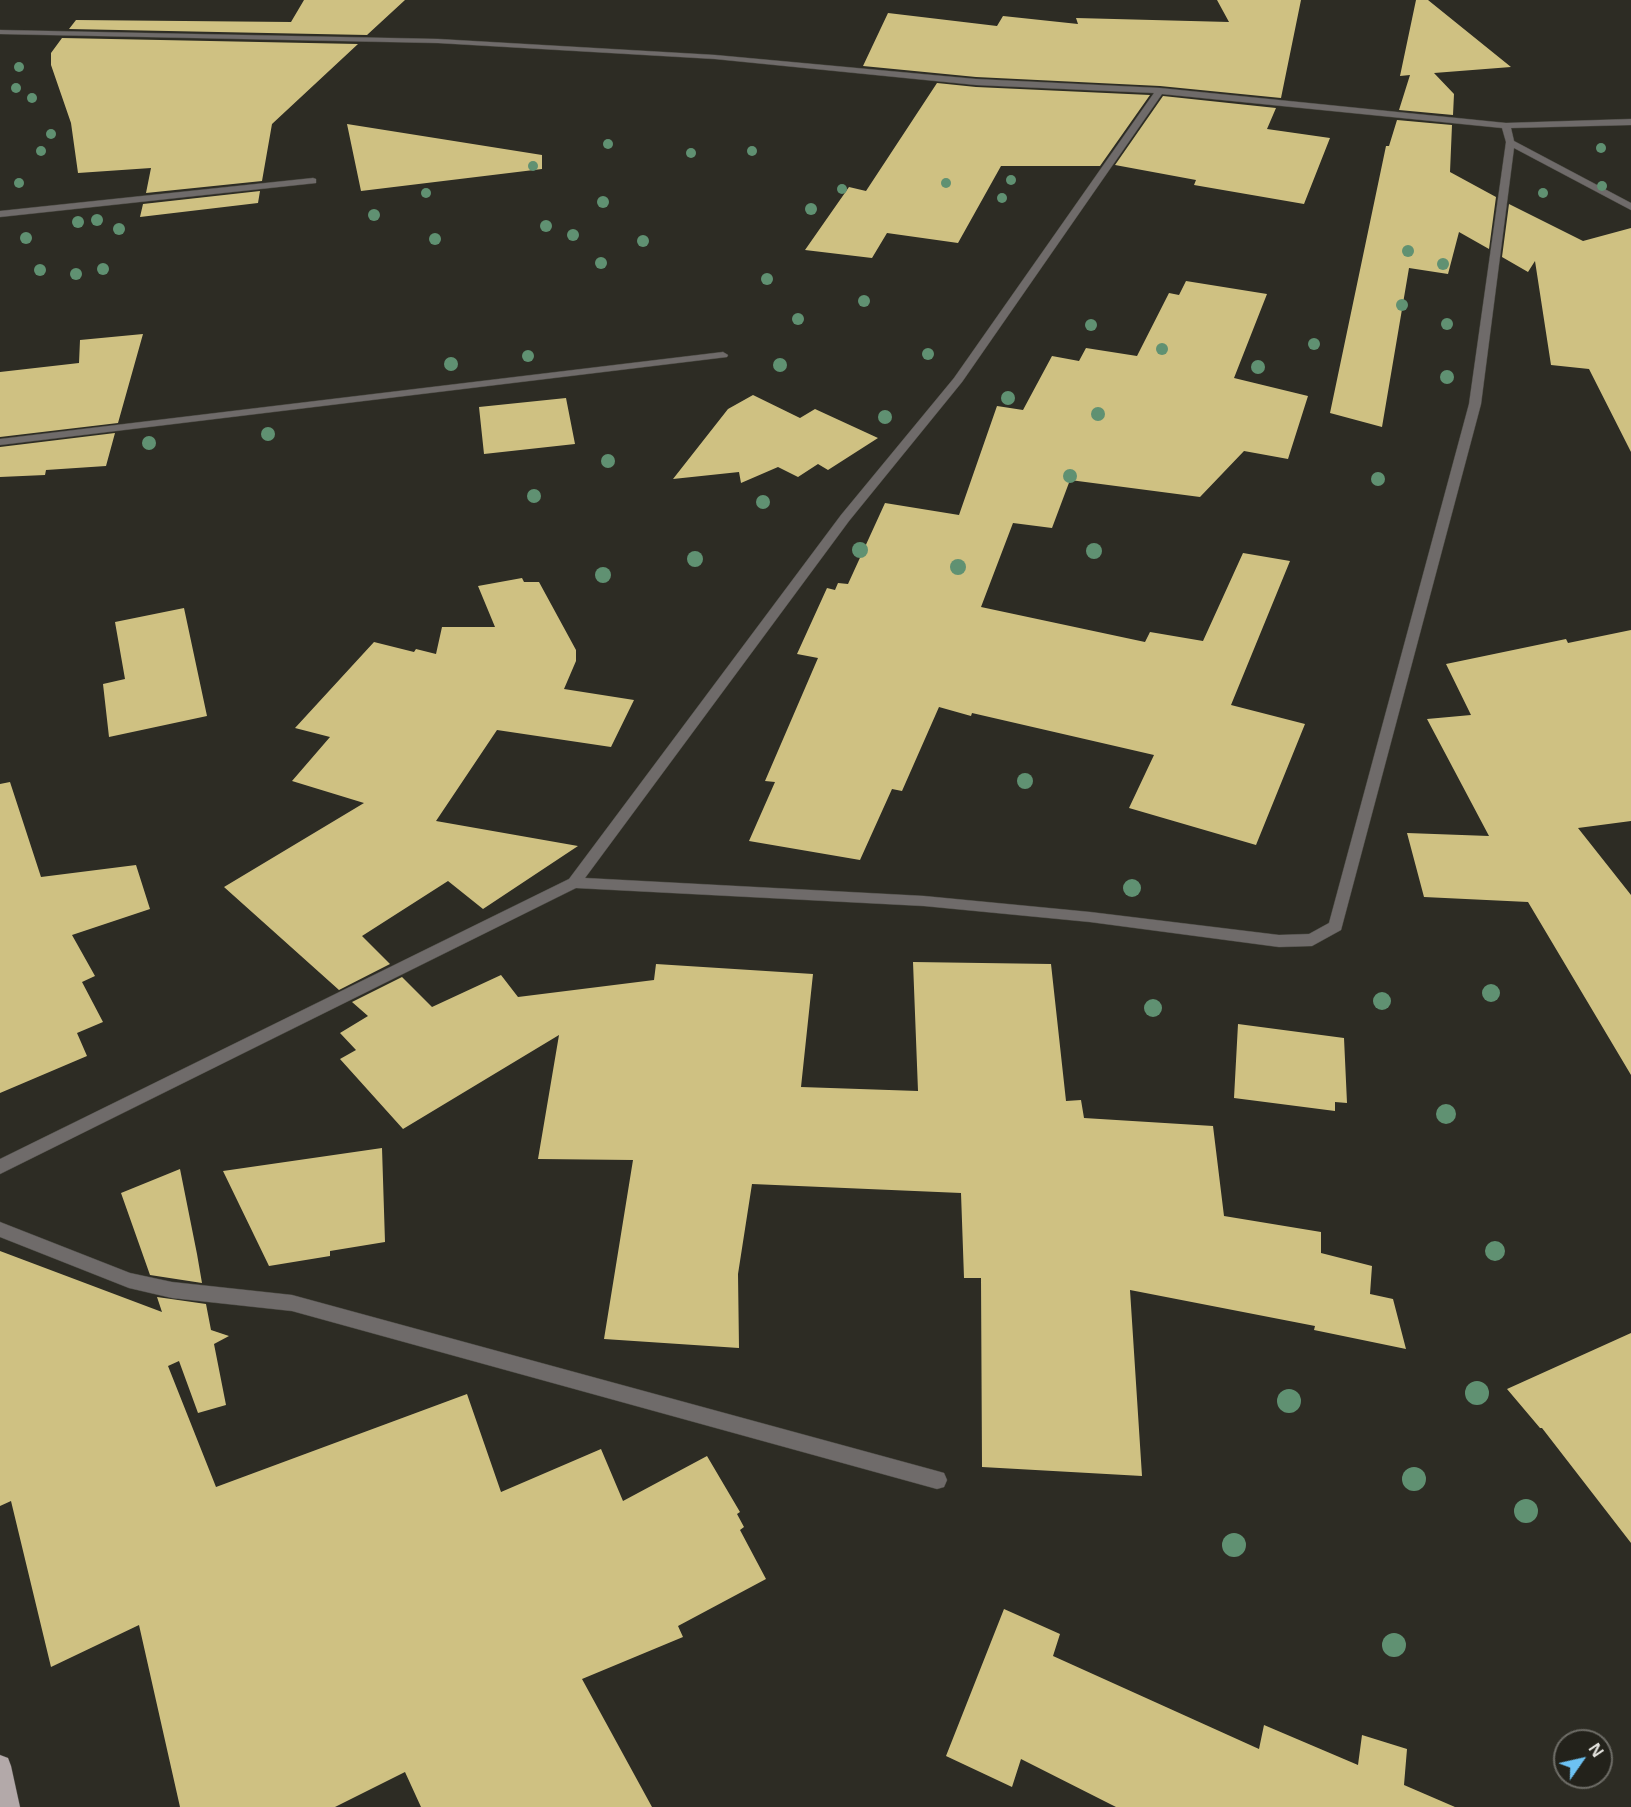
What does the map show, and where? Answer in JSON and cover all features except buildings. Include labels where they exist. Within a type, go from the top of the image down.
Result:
[{"type":"main road","points":[[0,1766],[9,1807]]},
{"type":"street","points":[[0,32],[438,41],[715,57],[976,82],[1160,91],[1506,126],[1631,122]]},
{"type":"street","points":[[0,1167],[574,883],[845,518],[958,380],[1160,91]]},
{"type":"street","points":[[574,883],[924,901],[1090,916],[1279,941],[1312,940],[1336,926],[1475,404],[1510,142],[1506,126]]},
{"type":"street","points":[[1510,142],[1631,207]]},
{"type":"street","points":[[0,214],[313,180]]},
{"type":"street","points":[[0,442],[723,356]]},
{"type":"street","points":[[0,1229],[129,1280],[172,1290],[292,1303],[937,1480]]}]
